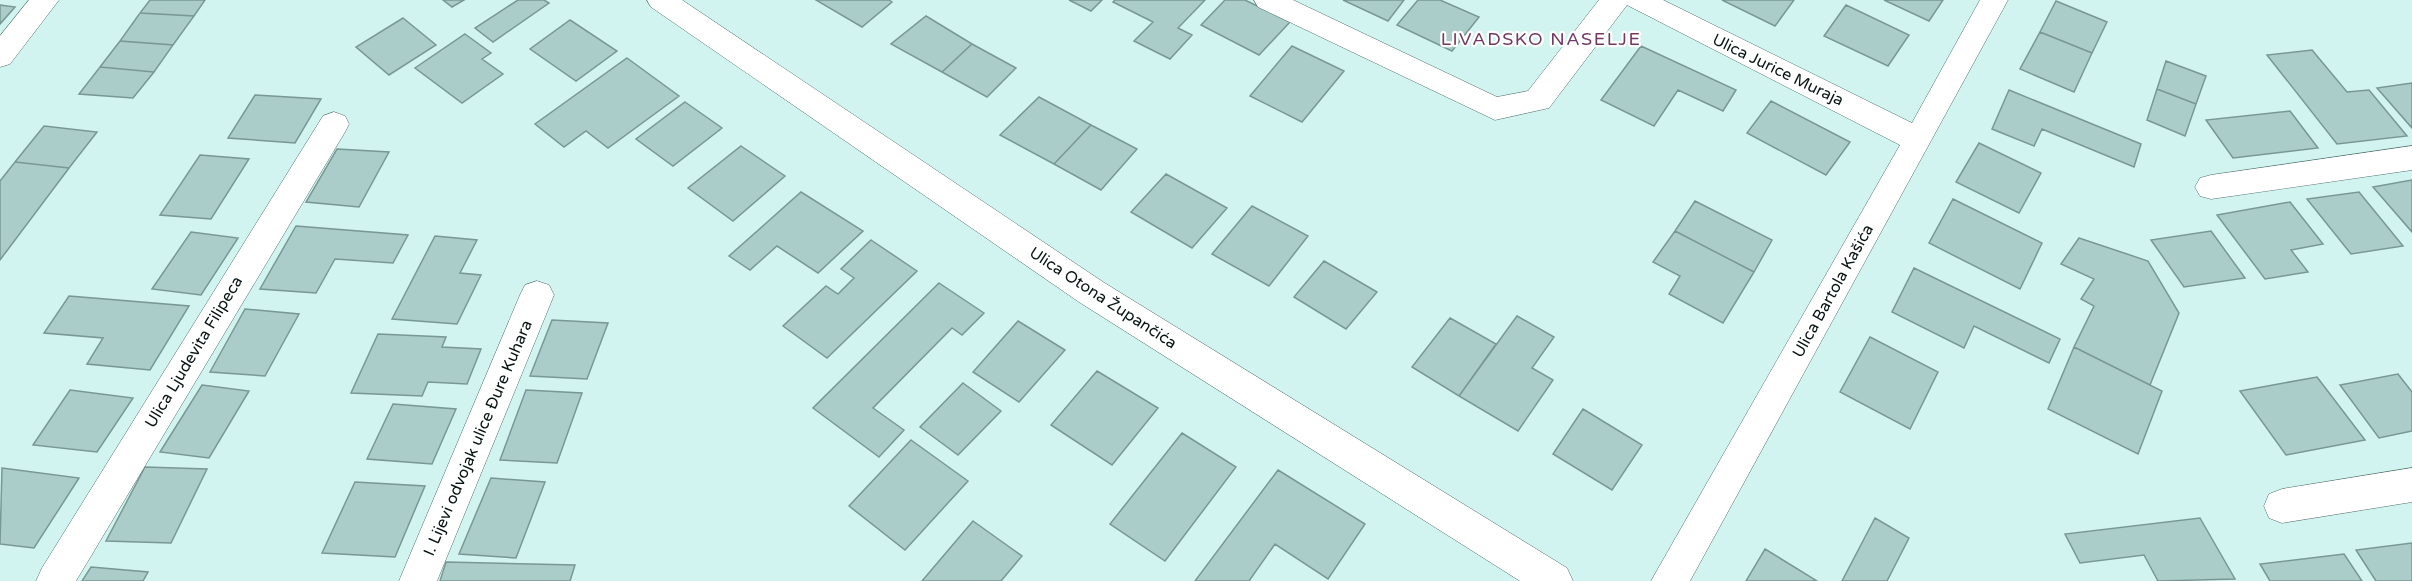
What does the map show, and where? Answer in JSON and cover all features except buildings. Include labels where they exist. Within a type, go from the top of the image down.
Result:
[{"type":"street","points":[[0,56],[45,0]]},
{"type":"street","name":"Ulica Otona Župančića","points":[[662,0],[1091,292],[1554,581]]},
{"type":"street","points":[[1268,0],[1495,109],[1538,100],[1615,0]]},
{"type":"street","name":"Ulica Jurice Muraja","points":[[1638,0],[1918,140]]},
{"type":"street","name":"Ulica Bartola Kašića","points":[[1670,581],[1918,140],[1994,0]]},
{"type":"street","name":"Ulica Ljudevita Filipeca","points":[[55,581],[334,124]]},
{"type":"street","points":[[2211,187],[2412,158]]},
{"type":"street","name":"I. Lijevi odvojak ulice Đure Kuhara","points":[[418,581],[537,295]]},
{"type":"street","points":[[2282,506],[2412,485]]},
{"type":"district","name":"LIVADSKO NASELJE","points":[[1541,39]]}]
